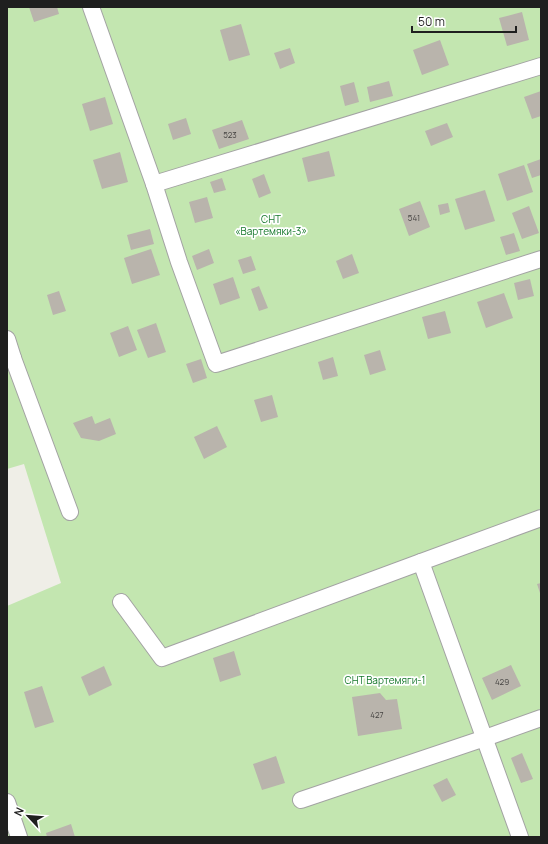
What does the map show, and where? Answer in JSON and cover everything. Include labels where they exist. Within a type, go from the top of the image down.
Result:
[{"type":"street","points":[[91,7],[154,184],[179,262],[216,364],[541,258]]},
{"type":"street","points":[[154,184],[541,66]]},
{"type":"street","points":[[7,339],[10,358],[70,512]]},
{"type":"street","points":[[121,602],[162,658],[541,518]]},
{"type":"street","points":[[421,562],[520,837]]},
{"type":"street","points":[[301,800],[541,718]]},
{"type":"street","points":[[7,802],[19,837]]},
{"type":"green space","points":[[7,7],[541,7],[541,837],[7,837],[7,606],[61,583],[24,464],[7,469]]},
{"type":"building","points":[[29,7],[57,7],[59,14],[34,22]]},
{"type":"building","points":[[522,12],[529,40],[507,46],[499,18]]},
{"type":"building","points":[[241,24],[250,55],[229,61],[220,30]]},
{"type":"building","points":[[440,40],[449,65],[422,75],[413,50]]},
{"type":"building","points":[[290,48],[295,63],[280,69],[274,53]]},
{"type":"building","points":[[389,81],[393,96],[370,102],[367,87]]},
{"type":"building","points":[[354,82],[359,102],[345,106],[340,86]]},
{"type":"building","points":[[541,91],[541,116],[532,119],[524,97]]},
{"type":"building","points":[[105,97],[113,124],[90,131],[82,104]]},
{"type":"building","points":[[186,118],[191,134],[173,140],[168,124]]},
{"type":"building","points":[[242,120],[249,139],[219,149],[212,130]]},
{"type":"building","points":[[447,123],[453,137],[431,146],[425,131]]},
{"type":"building","points":[[329,151],[335,176],[308,182],[302,158]]},
{"type":"building","points":[[120,152],[128,182],[102,189],[93,160]]},
{"type":"building","points":[[541,159],[541,175],[532,178],[527,164]]},
{"type":"building","points":[[524,165],[533,192],[507,201],[498,174]]},
{"type":"building","points":[[264,174],[271,193],[259,198],[252,179]]},
{"type":"building","points":[[222,178],[226,190],[214,193],[210,182]]},
{"type":"building","points":[[485,190],[495,221],[465,230],[455,199]]},
{"type":"building","points":[[207,197],[213,218],[195,223],[189,202]]},
{"type":"building","points":[[420,201],[430,227],[409,236],[399,209]]},
{"type":"building","points":[[448,203],[450,212],[440,215],[438,205]]},
{"type":"building","points":[[529,206],[539,233],[522,239],[512,213]]},
{"type":"building","points":[[150,229],[154,244],[131,250],[127,235]]},
{"type":"building","points":[[514,233],[520,251],[506,255],[500,237]]},
{"type":"building","points":[[151,249],[160,275],[132,284],[124,258]]},
{"type":"building","points":[[209,249],[214,263],[197,270],[192,256]]},
{"type":"building","points":[[352,254],[359,273],[343,279],[336,261]]},
{"type":"building","points":[[251,256],[256,270],[243,274],[238,260]]},
{"type":"building","points":[[233,277],[240,298],[220,305],[213,284]]},
{"type":"building","points":[[530,279],[534,296],[518,300],[514,283]]},
{"type":"building","points":[[259,286],[268,308],[259,311],[251,289]]},
{"type":"building","points":[[59,291],[66,311],[53,315],[47,295]]},
{"type":"building","points":[[504,293],[513,318],[486,328],[477,302]]},
{"type":"building","points":[[445,311],[451,333],[428,339],[422,317]]},
{"type":"building","points":[[156,323],[166,352],[148,358],[137,330]]},
{"type":"building","points":[[128,326],[137,350],[119,357],[110,333]]},
{"type":"building","points":[[380,350],[386,370],[370,375],[364,355]]},
{"type":"building","points":[[333,357],[338,376],[323,380],[318,362]]},
{"type":"building","points":[[201,359],[207,378],[193,383],[186,364]]},
{"type":"building","points":[[272,395],[278,417],[261,422],[254,400]]},
{"type":"building","points":[[92,416],[95,424],[110,418],[116,434],[99,441],[81,438],[73,423]]},
{"type":"building","points":[[217,426],[227,447],[204,459],[194,437]]},
{"type":"building","points":[[541,583],[541,596],[537,584]]},
{"type":"building","points":[[234,651],[241,675],[220,682],[213,658]]},
{"type":"building","points":[[511,665],[521,686],[492,700],[482,678]]},
{"type":"building","points":[[104,666],[112,685],[89,696],[81,677]]},
{"type":"building","points":[[42,686],[54,722],[35,728],[24,692]]},
{"type":"building","points":[[380,693],[386,700],[397,699],[402,729],[358,736],[352,697]]},
{"type":"building","points":[[522,753],[533,779],[521,783],[511,758]]},
{"type":"building","points":[[276,756],[285,783],[262,790],[253,764]]},
{"type":"building","points":[[447,778],[456,795],[442,802],[433,785]]},
{"type":"building","points":[[71,824],[75,837],[47,837],[46,833]]},
{"type":"park label","name":"СНТ «Вартемяки-3»","points":[[271,224]]},
{"type":"park label","name":"СНТ Вартемяги-1","points":[[385,680]]}]
